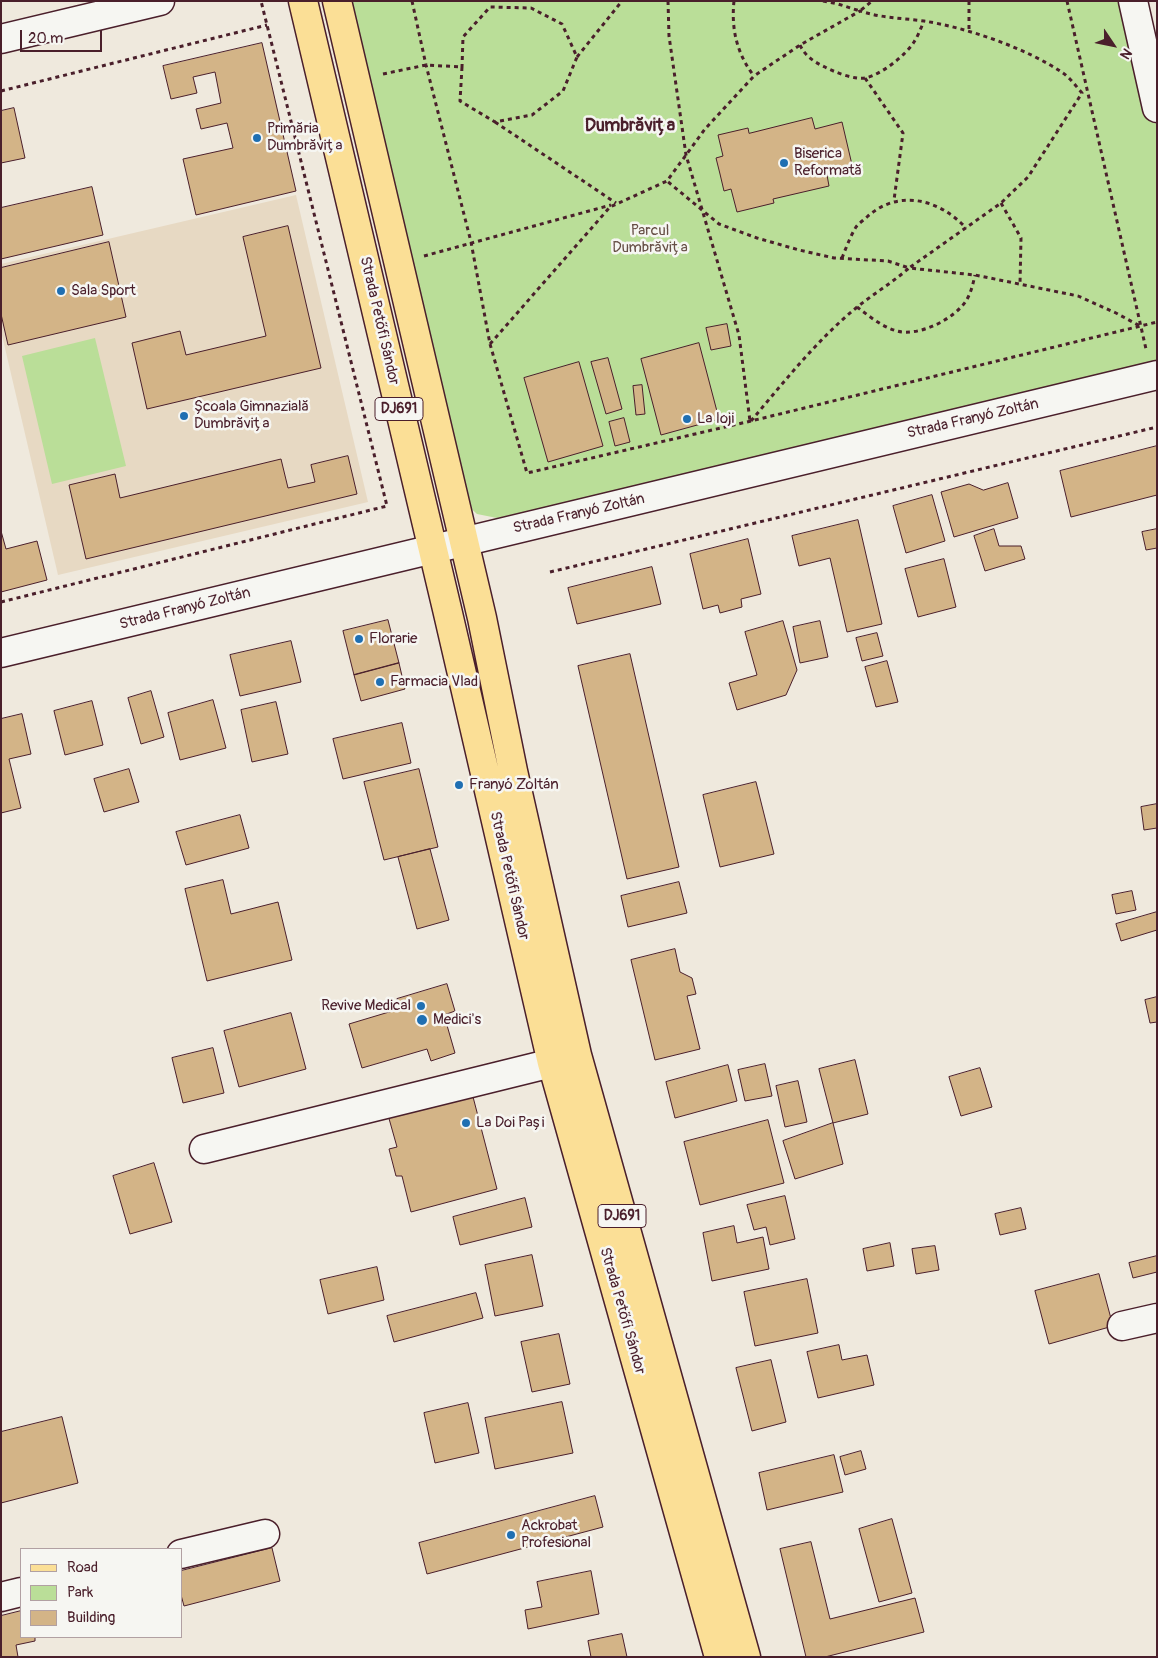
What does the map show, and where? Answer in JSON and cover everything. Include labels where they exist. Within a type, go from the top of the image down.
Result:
[{"type":"main road","name":"Strada Petőfi Sándor","points":[[302,1],[552,1063],[719,1657]]},
{"type":"main road","name":"Strada Petőfi Sándor","points":[[337,1],[482,618],[513,771],[577,1055],[746,1657]]},
{"type":"street","points":[[1,40],[160,1]]},
{"type":"street","points":[[1133,1],[1157,108]]},
{"type":"street","name":"Strada Franyó Zoltán","points":[[1,652],[1157,375]]},
{"type":"street","points":[[204,1149],[552,1063]]},
{"type":"street","points":[[1122,1326],[1157,1318]]},
{"type":"street","points":[[182,1554],[265,1534]]},
{"type":"street","points":[[1,1597],[20,1592]]},
{"type":"path","points":[[1,602],[387,506],[261,1]]},
{"type":"path","points":[[412,1],[426,65],[471,242],[490,344],[528,473],[1157,322]]},
{"type":"path","points":[[490,1],[490,7],[463,37],[460,101],[495,122],[616,203]]},
{"type":"path","points":[[495,122],[532,115],[563,91],[577,57],[622,1]]},
{"type":"path","points":[[668,1],[669,36],[686,155],[739,335],[751,421]]},
{"type":"path","points":[[734,1],[734,26],[738,51],[754,76]]},
{"type":"path","points":[[751,421],[818,344],[857,307],[1001,203],[1028,177],[1082,93],[1064,74],[1025,53],[969,30],[924,21],[878,16],[823,1]]},
{"type":"path","points":[[399,263],[616,203],[667,181],[704,129],[754,76],[800,45],[860,11],[872,1]]},
{"type":"path","points":[[969,1],[969,30]]},
{"type":"path","points":[[1067,1],[1140,327]]},
{"type":"path","points":[[490,7],[531,8],[562,24],[577,57]]},
{"type":"path","points":[[800,45],[802,51],[813,61],[834,72],[865,78],[881,72],[896,61],[914,42],[924,21]]},
{"type":"path","points":[[1,91],[267,25]]},
{"type":"path","points":[[355,80],[426,65],[462,67]]},
{"type":"path","points":[[865,78],[903,133],[894,200]]},
{"type":"path","points":[[667,181],[720,224],[757,238],[798,250],[842,258],[888,261],[909,268],[975,275],[1078,296],[1116,313],[1140,327]]},
{"type":"path","points":[[842,258],[857,225],[878,208],[894,200],[913,200],[935,205],[956,217],[966,228]]},
{"type":"path","points":[[490,344],[610,207],[616,203]]},
{"type":"path","points":[[1001,203],[1020,238],[1020,284]]},
{"type":"path","points":[[857,307],[874,320],[899,332],[915,331],[935,326],[954,314],[966,302],[975,275]]},
{"type":"path","points":[[550,572],[1157,427]]},
{"type":"shaded area","name":"Școala Gimnazială Dumbrăvița","points":[[296,195],[368,502],[58,575],[1,331],[1,264]]},
{"type":"green space","name":"Parcul Dumbrăvița","points":[[350,1],[1133,1],[1157,108],[1157,374],[497,518],[477,514],[463,501]]},
{"type":"green space","points":[[95,338],[126,466],[52,484],[22,356]]},
{"type":"building","name":"Primăria Dumbrăvița","points":[[262,43],[296,191],[196,215],[183,159],[233,148],[227,123],[201,129],[196,109],[221,103],[215,72],[193,77],[197,93],[171,99],[163,66]]},
{"type":"building","points":[[14,108],[25,158],[1,163],[1,111]]},
{"type":"building","name":"Biserica Reformată","points":[[812,118],[815,129],[842,122],[853,169],[827,175],[829,186],[773,199],[774,203],[737,212],[731,189],[724,191],[716,158],[723,156],[718,135],[748,128],[749,133]]},
{"type":"building","points":[[92,187],[103,235],[1,259],[1,208]]},
{"type":"building","points":[[288,226],[321,368],[147,409],[132,343],[180,331],[186,355],[266,336],[243,237]]},
{"type":"building","name":"Sala Sport","points":[[109,242],[126,317],[8,345],[1,314],[1,268]]},
{"type":"building","points":[[727,324],[731,346],[711,350],[706,328]]},
{"type":"building","points":[[699,343],[719,419],[661,435],[641,359]]},
{"type":"building","points":[[608,358],[622,409],[606,414],[591,362]]},
{"type":"building","points":[[579,362],[603,446],[548,462],[524,378]]},
{"type":"building","points":[[642,385],[645,414],[636,415],[633,386]]},
{"type":"building","points":[[624,418],[630,442],[615,446],[609,422]]},
{"type":"building","points":[[1157,446],[1157,495],[1071,517],[1060,471]]},
{"type":"building","points":[[348,456],[357,494],[86,559],[69,485],[115,474],[120,498],[281,459],[288,488],[315,482],[311,465]]},
{"type":"building","points":[[1008,483],[1018,518],[954,537],[941,492],[969,484],[983,490]]},
{"type":"building","points":[[932,495],[945,541],[906,553],[893,506]]},
{"type":"building","points":[[858,520],[882,624],[847,632],[830,558],[799,566],[792,536]]},
{"type":"building","points":[[994,529],[999,546],[1021,546],[1025,559],[985,571],[974,536]]},
{"type":"building","points":[[1157,529],[1157,548],[1146,550],[1142,532]]},
{"type":"building","points":[[1,531],[6,549],[37,541],[47,580],[1,592]]},
{"type":"building","points":[[748,539],[761,594],[741,599],[742,607],[720,613],[718,605],[703,609],[690,554]]},
{"type":"building","points":[[944,559],[956,607],[918,617],[905,569]]},
{"type":"building","points":[[652,567],[661,604],[577,624],[568,588]]},
{"type":"building","points":[[388,620],[399,663],[354,675],[343,631]]},
{"type":"building","points":[[783,621],[797,670],[786,695],[737,710],[729,683],[757,675],[745,632]]},
{"type":"building","points":[[820,621],[828,657],[800,663],[793,627]]},
{"type":"building","points":[[877,633],[883,656],[862,661],[856,638]]},
{"type":"building","points":[[291,641],[301,682],[240,696],[230,655]]},
{"type":"building","points":[[630,654],[679,867],[627,879],[578,666]]},
{"type":"building","points":[[887,661],[898,702],[876,707],[865,667]]},
{"type":"building","name":"Farmacia Vlad","points":[[399,663],[405,689],[361,701],[354,675]]},
{"type":"building","points":[[151,691],[164,737],[141,744],[128,698]]},
{"type":"building","points":[[213,700],[226,748],[180,760],[168,713]]},
{"type":"building","points":[[92,701],[103,745],[65,755],[54,711]]},
{"type":"building","points":[[276,702],[288,754],[252,762],[241,710]]},
{"type":"building","points":[[22,714],[31,754],[9,759],[21,808],[1,813],[1,719]]},
{"type":"building","points":[[402,723],[411,763],[343,779],[333,739]]},
{"type":"building","points":[[129,769],[139,802],[104,812],[94,779]]},
{"type":"building","points":[[419,769],[438,847],[384,860],[364,782]]},
{"type":"building","points":[[756,782],[774,854],[720,867],[703,795]]},
{"type":"building","points":[[1157,804],[1157,828],[1144,830],[1141,807]]},
{"type":"building","points":[[240,815],[249,848],[186,865],[176,832]]},
{"type":"building","points":[[430,849],[449,920],[417,929],[398,857]]},
{"type":"building","points":[[223,880],[231,914],[278,902],[292,960],[207,981],[185,889]]},
{"type":"building","points":[[679,882],[687,913],[628,927],[621,896]]},
{"type":"building","points":[[1132,891],[1136,910],[1116,914],[1112,895]]},
{"type":"building","points":[[1157,912],[1157,930],[1121,941],[1116,924]]},
{"type":"building","points":[[675,949],[680,972],[692,978],[696,994],[687,996],[700,1049],[655,1060],[631,960]]},
{"type":"building","points":[[447,984],[455,1011],[444,1015],[455,1053],[431,1061],[427,1049],[362,1068],[349,1024],[399,1009],[397,999]]},
{"type":"building","points":[[1157,997],[1157,1022],[1150,1023],[1145,1000]]},
{"type":"building","points":[[291,1013],[306,1069],[239,1087],[224,1031]]},
{"type":"building","points":[[213,1048],[224,1093],[183,1103],[172,1058]]},
{"type":"building","points":[[855,1060],[868,1114],[833,1123],[819,1069]]},
{"type":"building","points":[[765,1064],[772,1096],[745,1101],[738,1070]]},
{"type":"building","points":[[728,1065],[737,1101],[675,1118],[666,1082]]},
{"type":"building","points":[[980,1068],[992,1107],[961,1116],[949,1077]]},
{"type":"building","points":[[798,1081],[807,1122],[785,1127],[776,1086]]},
{"type":"building","points":[[472,1093],[497,1189],[411,1212],[402,1176],[396,1176],[389,1149],[397,1147],[388,1115]]},
{"type":"building","points":[[768,1120],[784,1183],[700,1205],[684,1142]]},
{"type":"building","points":[[833,1123],[843,1164],[795,1179],[783,1141]]},
{"type":"building","points":[[154,1163],[172,1222],[130,1234],[113,1176]]},
{"type":"building","points":[[785,1196],[795,1239],[770,1245],[766,1227],[754,1230],[747,1205]]},
{"type":"building","points":[[525,1198],[532,1227],[460,1245],[453,1217]]},
{"type":"building","points":[[1021,1208],[1026,1229],[1000,1235],[995,1214]]},
{"type":"building","points":[[734,1226],[737,1243],[763,1237],[769,1269],[712,1281],[703,1233]]},
{"type":"building","points":[[890,1243],[894,1266],[867,1271],[863,1249]]},
{"type":"building","points":[[935,1246],[939,1270],[916,1274],[912,1249]]},
{"type":"building","points":[[532,1255],[543,1306],[495,1316],[485,1265]]},
{"type":"building","points":[[1157,1256],[1157,1272],[1133,1278],[1129,1263]]},
{"type":"building","points":[[377,1267],[384,1300],[328,1314],[320,1280]]},
{"type":"building","points":[[1099,1274],[1113,1326],[1049,1344],[1035,1291]]},
{"type":"building","points":[[807,1279],[818,1333],[755,1346],[744,1292]]},
{"type":"building","points":[[476,1293],[483,1318],[394,1342],[387,1316]]},
{"type":"building","points":[[559,1334],[570,1384],[532,1392],[521,1342]]},
{"type":"building","points":[[839,1345],[842,1360],[867,1355],[874,1385],[818,1398],[807,1352]]},
{"type":"building","points":[[771,1360],[786,1422],[752,1431],[736,1368]]},
{"type":"building","points":[[562,1402],[573,1453],[495,1469],[485,1418]]},
{"type":"building","points":[[468,1403],[479,1453],[435,1463],[424,1413]]},
{"type":"building","points":[[62,1417],[78,1483],[1,1503],[1,1432]]},
{"type":"building","points":[[861,1451],[866,1469],[845,1475],[840,1457]]},
{"type":"building","points":[[834,1455],[843,1492],[767,1510],[759,1473]]},
{"type":"building","name":"Ackrobat Profesional","points":[[595,1496],[603,1527],[427,1574],[419,1543]]},
{"type":"building","points":[[892,1519],[912,1593],[879,1602],[859,1529]]},
{"type":"building","points":[[811,1542],[830,1619],[915,1598],[924,1632],[825,1657],[806,1657],[780,1549]]},
{"type":"building","points":[[272,1548],[280,1581],[184,1606],[182,1599],[182,1571]]},
{"type":"building","points":[[591,1571],[599,1614],[528,1629],[525,1610],[542,1607],[537,1582]]},
{"type":"building","points":[[20,1611],[20,1638],[35,1638],[35,1641],[16,1645],[18,1657],[1,1657],[1,1616]]},
{"type":"building","points":[[622,1634],[627,1657],[591,1657],[588,1641]]},
{"type":"place","name":"Primăria Dumbrăvița","points":[[257,138]]},
{"type":"place","name":"Biserica Reformată","points":[[784,163]]},
{"type":"place","name":"Sala Sport","points":[[61,291]]},
{"type":"place","name":"Școala Gimnazială Dumbrăvița","points":[[184,416]]},
{"type":"place","name":"La Ioji","points":[[687,419]]},
{"type":"place","name":"Florarie","points":[[359,639]]},
{"type":"place","name":"Farmacia Vlad","points":[[380,682]]},
{"type":"place","name":"Franyó Zoltán","points":[[459,785]]},
{"type":"place","name":"Revive Medical","points":[[421,1006]]},
{"type":"place","name":"Medici's","points":[[422,1020]]},
{"type":"place","name":"La Doi Pași","points":[[466,1123]]},
{"type":"place","name":"Ackrobat Profesional","points":[[511,1535]]},
{"type":"district","name":"Dumbrăvița","points":[[630,126]]}]
